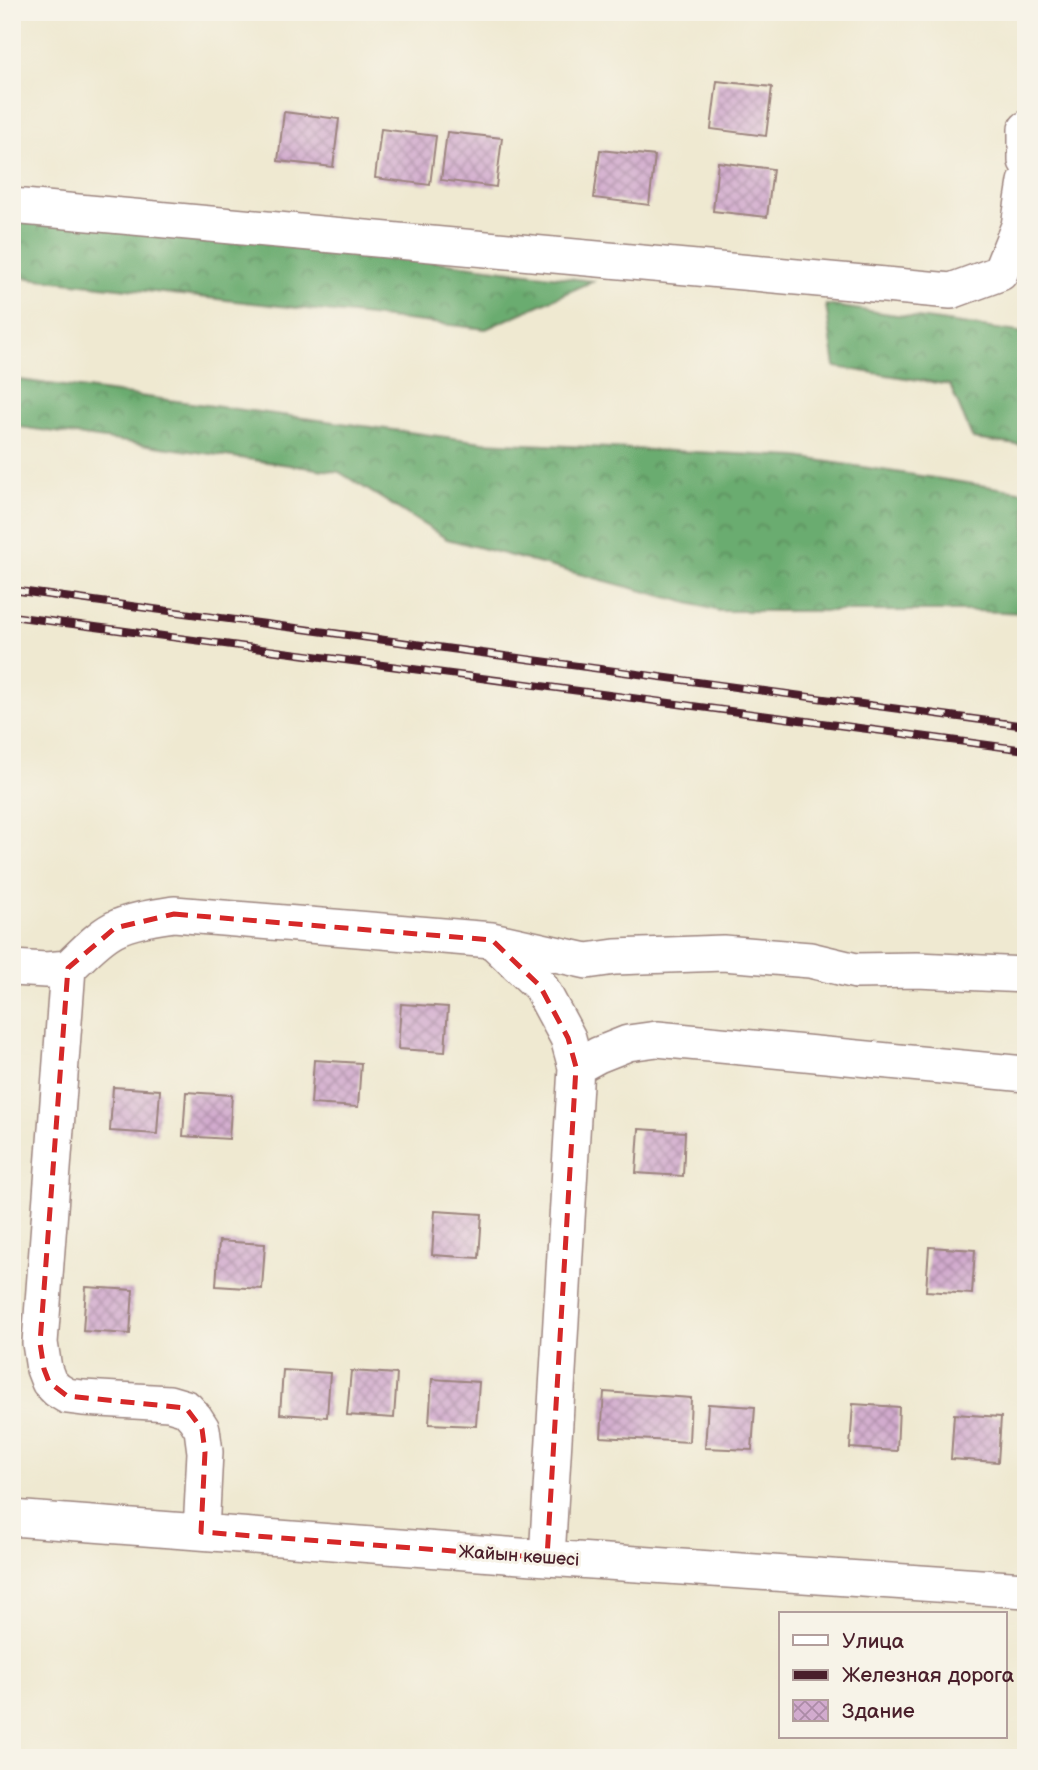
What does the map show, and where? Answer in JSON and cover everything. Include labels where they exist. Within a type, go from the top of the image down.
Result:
[{"type":"street","points":[[1026,129],[1026,162]]},
{"type":"street","points":[[12,206],[951,291],[1000,272],[1019,226],[1026,182]]},
{"type":"street","points":[[12,968],[68,968],[115,928],[174,914],[492,940],[587,961],[615,957],[723,953],[810,960],[856,971],[918,970],[1026,975]]},
{"type":"street","points":[[492,940],[540,986],[568,1038],[576,1068],[547,1558]]},
{"type":"street","points":[[68,968],[40,1343],[44,1369],[49,1382],[67,1396],[169,1403],[186,1408],[202,1429],[205,1452],[201,1532]]},
{"type":"street","points":[[576,1068],[598,1055],[628,1043],[657,1040],[1026,1074]]},
{"type":"street","name":"Жайын көшесі","points":[[12,1518],[1026,1590]]},
{"type":"highlighted area","points":[[174,914],[492,940],[540,986],[568,1038],[576,1067],[547,1558],[201,1532],[205,1452],[202,1429],[186,1408],[67,1396],[49,1382],[44,1369],[40,1343],[68,968],[115,928]]},
{"type":"green space","points":[[12,210],[593,281],[486,329],[12,276]]},
{"type":"green space","points":[[826,305],[1026,333],[1026,446],[973,439],[950,385],[835,367]]},
{"type":"green space","points":[[12,379],[483,442],[797,457],[1026,492],[1026,613],[719,611],[447,539],[339,472],[12,426]]},
{"type":"building","points":[[717,81],[772,87],[766,136],[711,129]]},
{"type":"building","points":[[284,112],[339,119],[333,167],[278,161]]},
{"type":"building","points":[[381,129],[436,136],[430,185],[375,178]]},
{"type":"building","points":[[447,132],[502,138],[496,187],[441,180]]},
{"type":"building","points":[[600,150],[655,156],[649,205],[594,198]]},
{"type":"building","points":[[718,162],[773,169],[767,217],[713,211]]},
{"type":"building","points":[[401,1004],[448,1007],[445,1052],[398,1049]]},
{"type":"building","points":[[314,1060],[361,1063],[358,1107],[311,1104]]},
{"type":"building","points":[[113,1087],[160,1090],[157,1134],[110,1131]]},
{"type":"building","points":[[186,1092],[232,1095],[229,1139],[183,1136]]},
{"type":"building","points":[[639,1129],[685,1132],[683,1176],[636,1173]]},
{"type":"building","points":[[435,1211],[482,1214],[479,1258],[432,1255]]},
{"type":"building","points":[[219,1241],[265,1244],[262,1289],[216,1286]]},
{"type":"building","points":[[929,1247],[975,1250],[972,1294],[926,1291]]},
{"type":"building","points":[[86,1287],[133,1290],[130,1334],[83,1331]]},
{"type":"building","points":[[283,1370],[330,1373],[327,1417],[280,1414]]},
{"type":"building","points":[[351,1371],[397,1374],[394,1418],[347,1415]]},
{"type":"building","points":[[432,1379],[479,1382],[476,1426],[429,1424]]},
{"type":"building","points":[[604,1392],[691,1398],[689,1442],[601,1437]]},
{"type":"building","points":[[708,1404],[755,1407],[752,1450],[705,1448]]},
{"type":"building","points":[[853,1404],[899,1407],[897,1451],[850,1448]]},
{"type":"building","points":[[954,1414],[1001,1417],[998,1462],[951,1459]]},
{"type":"railway","points":[[12,590],[1026,726]]},
{"type":"railway","points":[[12,616],[1026,750]]}]
